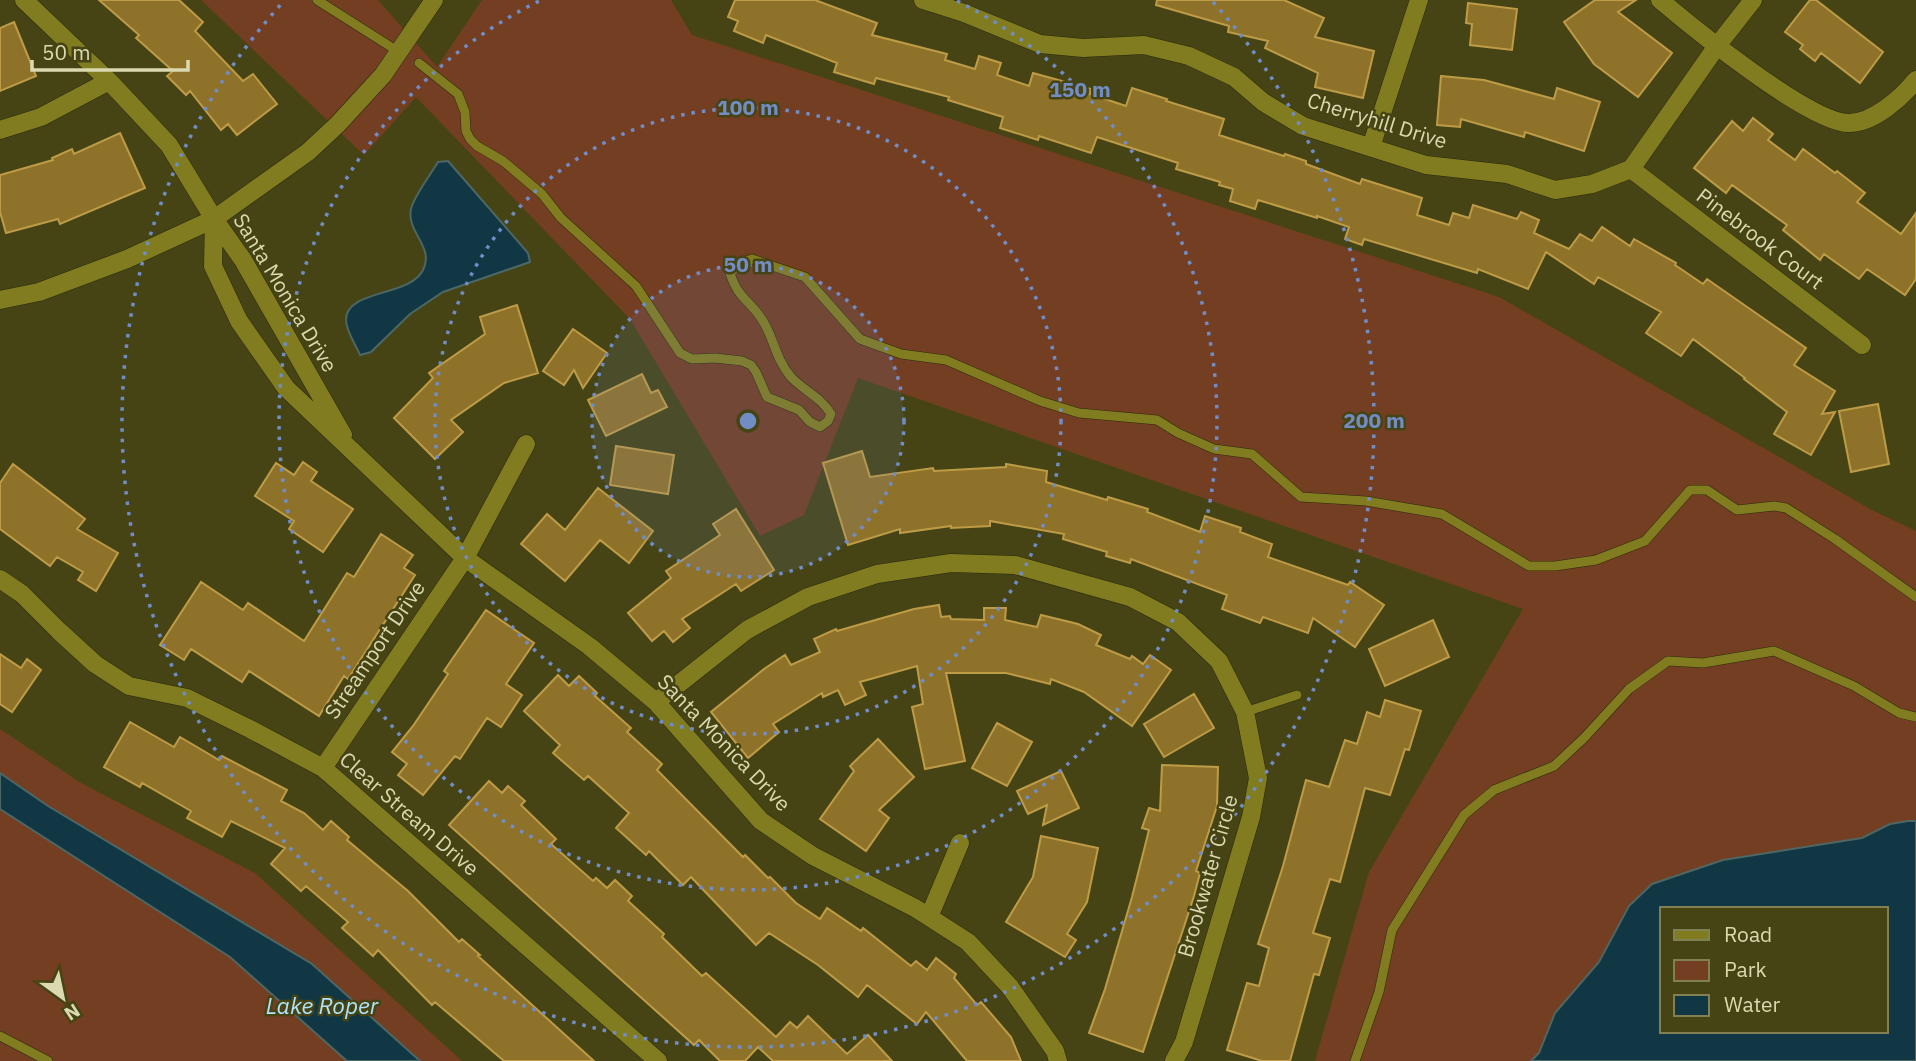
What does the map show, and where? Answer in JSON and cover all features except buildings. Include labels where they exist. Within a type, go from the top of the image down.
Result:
[{"type":"street","points":[[24,0],[109,81],[169,145],[214,219]]},
{"type":"street","points":[[0,300],[39,292],[127,260],[214,219],[308,152],[374,85],[434,0]]},
{"type":"street","name":"Cherryhill Drive","points":[[923,0],[966,6],[1040,44],[1083,48],[1144,45],[1189,56],[1234,77],[1263,102],[1303,126],[1426,165],[1507,174],[1555,190],[1592,184],[1631,169]]},
{"type":"street","points":[[1371,147],[1419,0]]},
{"type":"street","points":[[1660,0],[1717,46],[1816,114],[1850,123],[1881,112],[1904,95],[1916,80]]},
{"type":"street","points":[[1631,169],[1717,46],[1753,0]]},
{"type":"street","points":[[0,130],[41,117],[109,81]]},
{"type":"street","name":"Pinebrook Court","points":[[1631,169],[1862,345]]},
{"type":"street","name":"Santa Monica Drive","points":[[214,219],[213,266],[239,321],[286,388],[466,558],[589,646],[656,702],[761,821],[813,856],[929,917],[968,942],[1010,987],[1055,1051],[1058,1061]]},
{"type":"street","name":"Santa Monica Drive","points":[[214,219],[243,260],[352,451]]},
{"type":"street","name":"Streamport Drive","points":[[323,768],[466,558],[526,444]]},
{"type":"street","name":"Brookwater Circle","points":[[656,702],[747,630],[808,597],[877,574],[951,563],[1015,565],[1130,597],[1178,622],[1219,661],[1245,712],[1258,778],[1251,817],[1184,1042],[1174,1061]]},
{"type":"street","name":"Clear Stream Drive","points":[[0,579],[22,594],[95,664],[129,686],[187,698],[323,768],[658,1061]]},
{"type":"street","points":[[929,917],[960,843]]},
{"type":"lane","points":[[317,0],[399,52]]},
{"type":"lane","points":[[419,63],[458,94],[465,111],[466,131],[470,139],[503,161],[542,194],[561,218],[636,286],[680,353],[692,359],[715,358],[742,361],[751,365],[767,397],[799,410],[815,425],[820,426],[828,421],[831,414],[826,404],[793,379],[778,359],[762,318],[736,290],[730,274],[742,262],[752,259],[805,277],[860,340],[901,354],[946,360],[1040,401],[1079,414],[1157,420],[1214,449],[1252,454],[1301,497],[1366,500],[1442,514],[1529,566],[1555,566],[1596,560],[1644,541],[1690,490],[1707,490],[1737,510],[1774,506],[1786,509],[1916,597]]},
{"type":"lane","points":[[1355,1061],[1379,992],[1392,930],[1464,815],[1494,790],[1554,766],[1629,689],[1668,661],[1703,663],[1774,651],[1854,686],[1899,713],[1916,717]]},
{"type":"lane","points":[[1245,712],[1297,695]]},
{"type":"lane","points":[[0,1036],[48,1061]]},
{"type":"green space","points":[[201,0],[378,0],[437,67],[482,0],[671,0],[692,35],[1499,297],[1872,510],[1916,531],[1916,1061],[1315,1061],[1369,872],[1523,609],[858,378],[804,515],[760,536],[630,319],[416,97],[364,155]]},
{"type":"green space","points":[[0,729],[81,783],[255,873],[462,1061],[0,1061]]},
{"type":"water","points":[[448,161],[528,253],[530,262],[443,292],[410,314],[371,352],[360,355],[346,324],[349,310],[367,298],[405,285],[416,279],[423,270],[425,254],[412,225],[411,209],[438,162]]},
{"type":"water","name":"Lake Roper","points":[[0,773],[48,806],[312,964],[420,1061],[347,1061],[230,957],[0,809]]},
{"type":"water","points":[[1916,821],[1916,1061],[1531,1061],[1539,1053],[1555,1013],[1599,962],[1629,906],[1652,884],[1723,860],[1862,838],[1890,824]]}]
